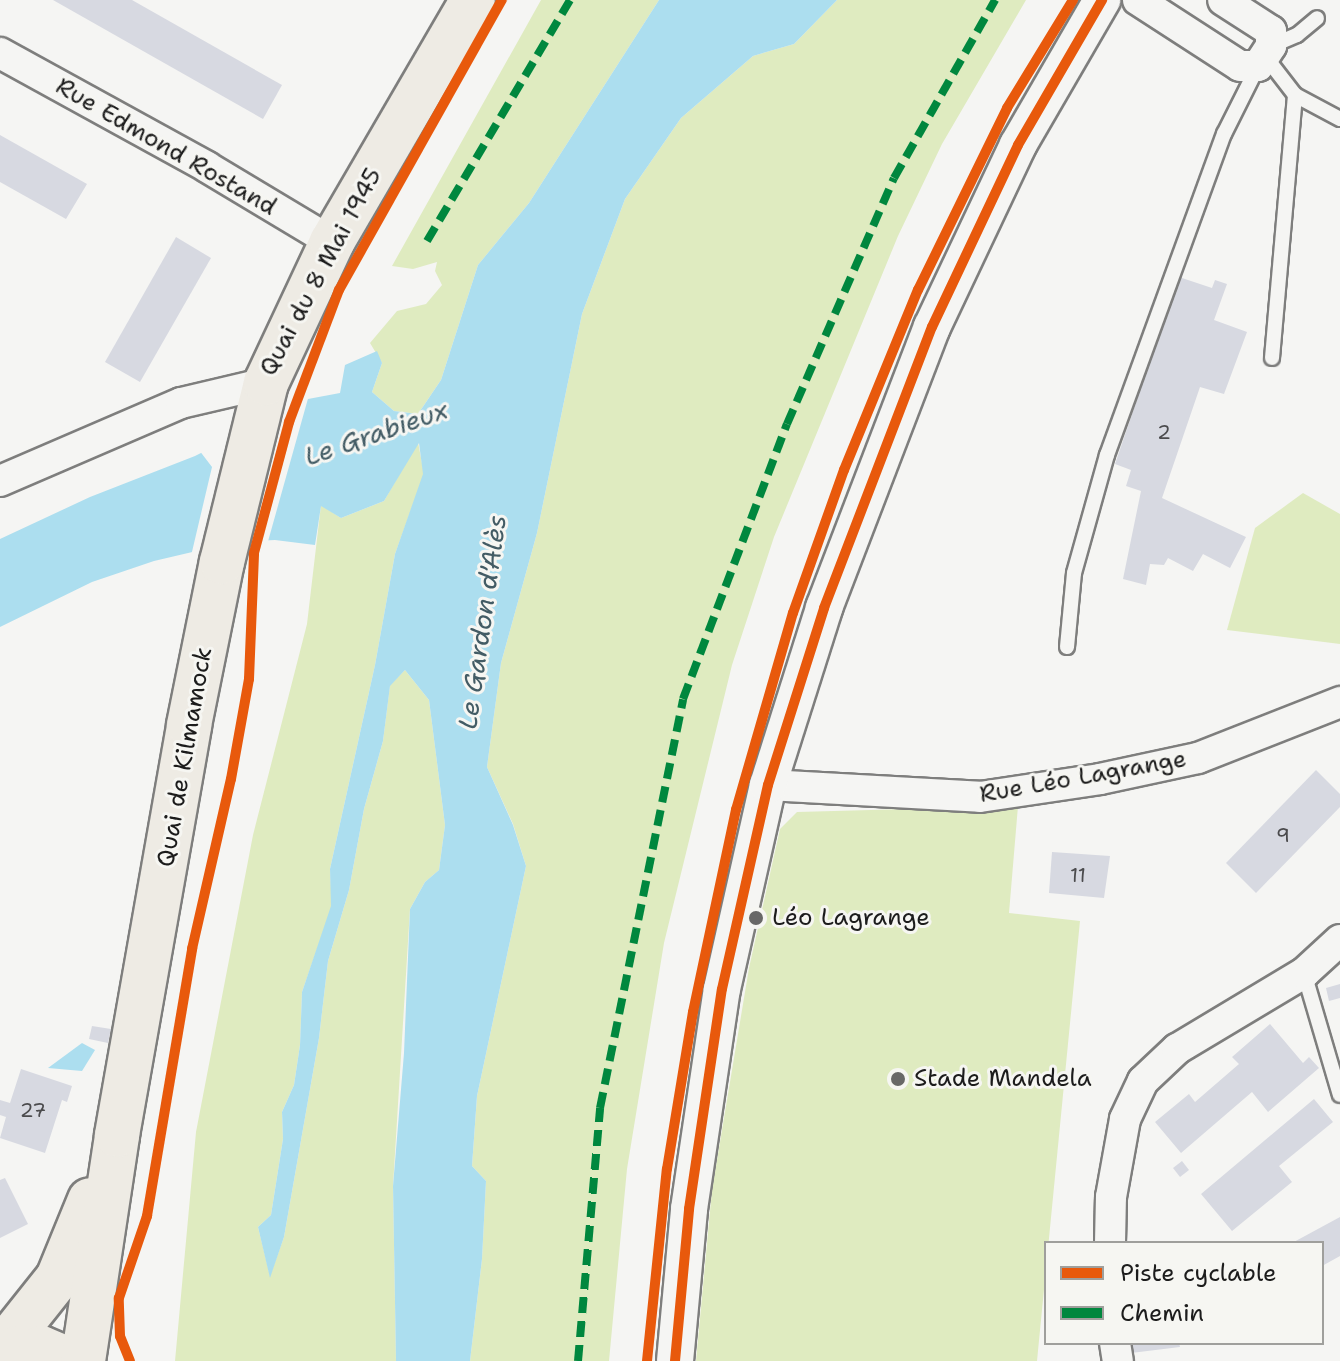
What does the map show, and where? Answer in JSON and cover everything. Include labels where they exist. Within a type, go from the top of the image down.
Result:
[{"type":"main road","name":"Quai du 8 Mai 1945","points":[[262,396],[332,242],[473,0]]},
{"type":"main road","name":"Quai de Kilmamock","points":[[83,1361],[117,1135],[189,725],[222,562],[262,396]]},
{"type":"main road","name":"Quai de Kilmamock","points":[[0,1353],[58,1278],[117,1135]]},
{"type":"main road","points":[[0,1353],[18,1348],[41,1348],[72,1361]]},
{"type":"street","points":[[675,1361],[689,1209],[722,989],[768,785],[824,608],[932,327],[1018,145],[1102,0]]},
{"type":"street","points":[[1138,0],[1240,66],[1265,56],[1271,31],[1223,0]]},
{"type":"street","name":"Rue Edmond Rostand","points":[[0,53],[207,167],[332,242]]},
{"type":"street","name":"Quai du 8 Mai 1945","points":[[0,481],[181,403],[262,396]]},
{"type":"street","name":"Rue Léo Lagrange","points":[[768,785],[980,797],[1100,779],[1198,758],[1340,702]]},
{"type":"street","points":[[1110,1241],[1111,1197],[1125,1119],[1143,1081],[1177,1049],[1304,973],[1340,940]]},
{"type":"lane","points":[[1067,647],[1074,573],[1107,455],[1224,134],[1265,56],[1317,18]]},
{"type":"lane","points":[[1265,56],[1295,95],[1340,119]]},
{"type":"lane","points":[[1272,358],[1295,95]]},
{"type":"lane","points":[[1304,973],[1340,1095]]},
{"type":"green space","points":[[541,0],[659,0],[529,203],[478,265],[441,380],[418,414],[394,411],[372,392],[382,363],[370,343],[397,311],[426,304],[442,285],[435,271],[437,262],[413,269],[392,266]]},
{"type":"green space","points":[[837,0],[1026,0],[942,144],[898,236],[774,537],[732,665],[664,943],[627,1169],[609,1361],[470,1361],[482,1259],[486,1181],[472,1166],[477,1096],[526,866],[513,824],[487,767],[501,663],[537,533],[582,314],[625,199],[681,118],[753,56],[794,44]]},
{"type":"green space","points":[[418,442],[424,474],[395,554],[375,665],[330,869],[332,906],[302,992],[300,1045],[294,1085],[282,1112],[283,1139],[271,1215],[258,1227],[270,1276],[284,1237],[319,1038],[328,961],[349,890],[364,809],[383,741],[390,685],[405,670],[429,700],[445,825],[439,870],[425,882],[410,909],[393,1186],[396,1361],[175,1361],[196,1132],[253,835],[307,624],[321,505],[341,518],[384,501]]},
{"type":"green space","points":[[1303,493],[1340,514],[1340,644],[1227,630],[1255,528]]},
{"type":"green space","name":"Stade Mandela","points":[[1018,806],[1009,913],[1080,921],[1049,1241],[1044,1241],[1044,1289],[1037,1361],[696,1361],[712,1190],[749,968],[780,829],[797,812]]},
{"type":"water","points":[[659,0],[837,0],[794,44],[753,56],[681,118],[625,199],[582,314],[537,533],[501,663],[487,767],[513,825],[526,866],[477,1096],[472,1166],[486,1181],[482,1259],[470,1361],[396,1361],[393,1186],[404,1053],[410,909],[425,882],[439,870],[445,825],[429,700],[405,670],[390,686],[383,741],[364,809],[349,890],[328,961],[319,1038],[284,1237],[270,1278],[258,1227],[271,1215],[283,1139],[282,1112],[294,1085],[300,1045],[302,992],[331,906],[330,869],[375,665],[395,554],[423,474],[419,443],[384,501],[341,518],[321,506],[315,545],[275,540],[235,542],[154,561],[92,582],[0,627],[0,539],[90,497],[195,456],[308,399],[340,393],[345,365],[377,351],[382,363],[372,392],[394,411],[418,414],[441,380],[478,265],[529,203]]},
{"type":"water","points":[[82,1043],[95,1050],[82,1071],[48,1068]]},
{"type":"pier","points":[[309,395],[267,545],[236,546],[191,556],[212,467],[199,450]]},
{"type":"building","points":[[53,0],[132,0],[282,85],[263,119]]},
{"type":"building","points":[[0,135],[87,184],[66,219],[0,182]]},
{"type":"building","points":[[176,237],[211,258],[140,382],[105,362]]},
{"type":"building","points":[[1179,277],[1212,288],[1215,280],[1227,284],[1214,320],[1247,332],[1224,394],[1200,387],[1162,498],[1246,537],[1230,568],[1203,554],[1193,571],[1168,558],[1164,565],[1150,564],[1146,585],[1123,579],[1141,491],[1126,486],[1131,470],[1115,464]]},
{"type":"building","points":[[1316,770],[1340,794],[1340,807],[1256,893],[1226,863]]},
{"type":"building","points":[[1052,852],[1110,856],[1104,898],[1049,893]]},
{"type":"building","points":[[1340,984],[1340,998],[1329,1001],[1326,988]]},
{"type":"building","points":[[1270,1024],[1303,1063],[1309,1057],[1319,1068],[1268,1112],[1252,1092],[1181,1153],[1155,1122],[1189,1094],[1195,1102],[1239,1064],[1232,1057]]},
{"type":"building","points":[[92,1026],[111,1029],[108,1043],[89,1039]]},
{"type":"building","points":[[21,1069],[72,1086],[67,1102],[62,1100],[45,1153],[0,1138],[6,1117],[0,1115],[0,1100],[10,1103]]},
{"type":"building","points":[[1314,1099],[1333,1122],[1279,1166],[1292,1182],[1232,1231],[1201,1194]]},
{"type":"building","points":[[1182,1161],[1189,1170],[1180,1177],[1173,1168]]},
{"type":"building","points":[[5,1178],[28,1224],[0,1238],[0,1180]]},
{"type":"building","points":[[1340,1217],[1340,1256],[1324,1265],[1324,1241],[1296,1241]]},
{"type":"building","points":[[1130,1345],[1180,1347],[1131,1353]]},
{"type":"marked path","points":[[427,241],[570,0]]},
{"type":"marked path","points":[[578,1361],[600,1108],[683,699],[787,424],[894,178],[995,0]]},
{"type":"cycle path","points":[[130,1361],[120,1336],[119,1298],[147,1216],[192,949],[231,779],[249,679],[254,553],[289,422],[339,290],[502,0]]},
{"type":"cycle path","points":[[647,1361],[667,1169],[693,1012],[736,810],[793,613],[844,470],[918,290],[1007,108],[1073,0]]},
{"type":"cycle path","points":[[675,1361],[689,1209],[722,989],[768,785],[824,608],[932,327],[1018,145],[1102,0]]},
{"type":"place","name":"Léo Lagrange","points":[[756,918]]},
{"type":"place","name":"Stade Mandela","points":[[898,1079]]},
{"type":"water label","name":"Le Grabieux","points":[[376,433]]},
{"type":"water label","name":"Le Gardon d'Alès","points":[[482,622]]}]
